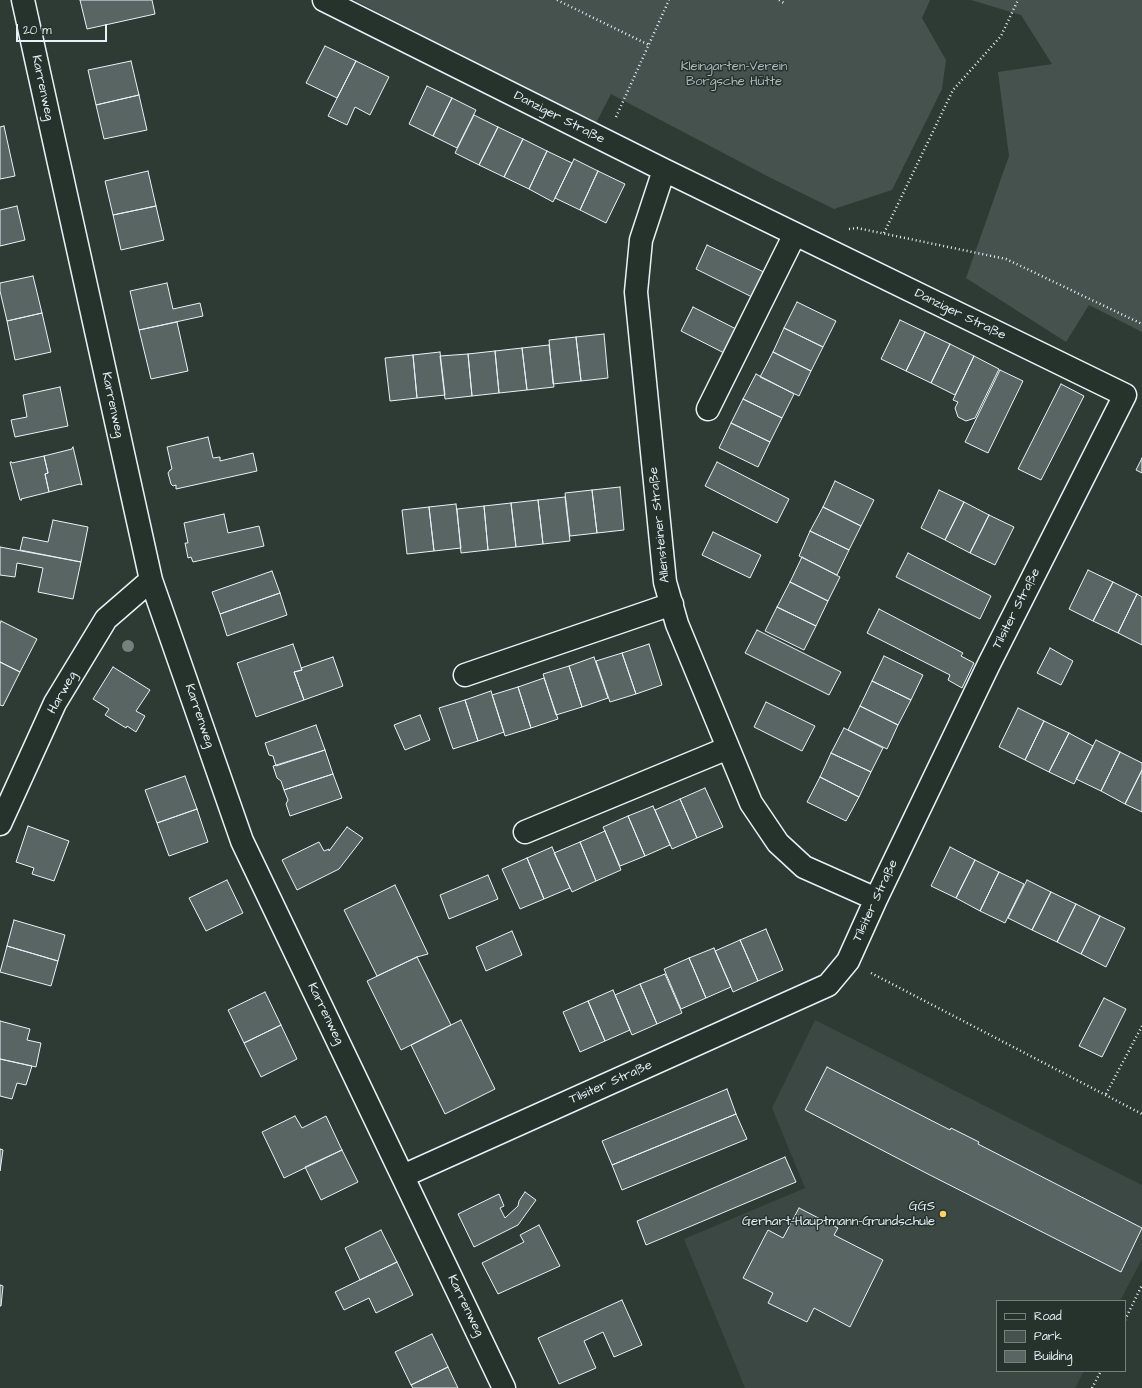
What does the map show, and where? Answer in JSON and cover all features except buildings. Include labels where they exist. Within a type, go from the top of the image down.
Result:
[{"type":"street","name":"Karrenweg","points":[[23,0],[151,580],[242,842],[504,1388]]},
{"type":"street","name":"Danziger Straße","points":[[324,0],[605,141],[1125,395]]},
{"type":"street","name":"Allensteiner Straße","points":[[664,170],[641,240],[636,292],[665,582],[677,624],[751,803],[778,843],[804,867],[876,899]]},
{"type":"street","points":[[708,408],[802,237]]},
{"type":"street","name":"Tilsiter Straße","points":[[403,1176],[828,985],[848,961],[876,899],[989,664],[1125,395]]},
{"type":"street","name":"Harweg","points":[[0,824],[55,703],[106,619],[151,580]]},
{"type":"street","points":[[465,675],[672,604]]},
{"type":"street","points":[[525,832],[728,748]]},
{"type":"path","points":[[557,0],[649,45]]},
{"type":"path","points":[[605,141],[669,0]]},
{"type":"path","points":[[779,0],[784,3]]},
{"type":"path","points":[[884,233],[953,90],[1002,36],[1018,0]]},
{"type":"path","points":[[802,237],[857,228],[1006,259],[1142,324]]},
{"type":"path","points":[[848,961],[1142,1114]]},
{"type":"path","points":[[1106,1094],[1142,1026]]},
{"type":"path","points":[[1126,1318],[1142,1285]]},
{"type":"path","points":[[1092,1388],[1100,1372]]},
{"type":"shaded area","name":"GGS Gerhart-Hauptmann-Grundschule","points":[[815,1020],[1142,1185],[1142,1259],[1121,1300],[996,1300],[996,1372],[1083,1372],[1075,1388],[745,1388],[684,1239],[805,1188],[772,1108]]},
{"type":"green space","name":"Kleingarten-Verein Borgsche Hütte","points":[[354,0],[930,0],[922,18],[946,60],[942,89],[892,190],[834,209],[769,177],[611,94],[595,125]]},
{"type":"green space","points":[[971,0],[1142,0],[1142,332],[1089,305],[1066,342],[966,278],[1009,156],[998,72],[1052,64],[1021,15]]},
{"type":"place","name":"GGS Gerhart-Hauptmann-Grundschule","points":[[943,1214]]}]
